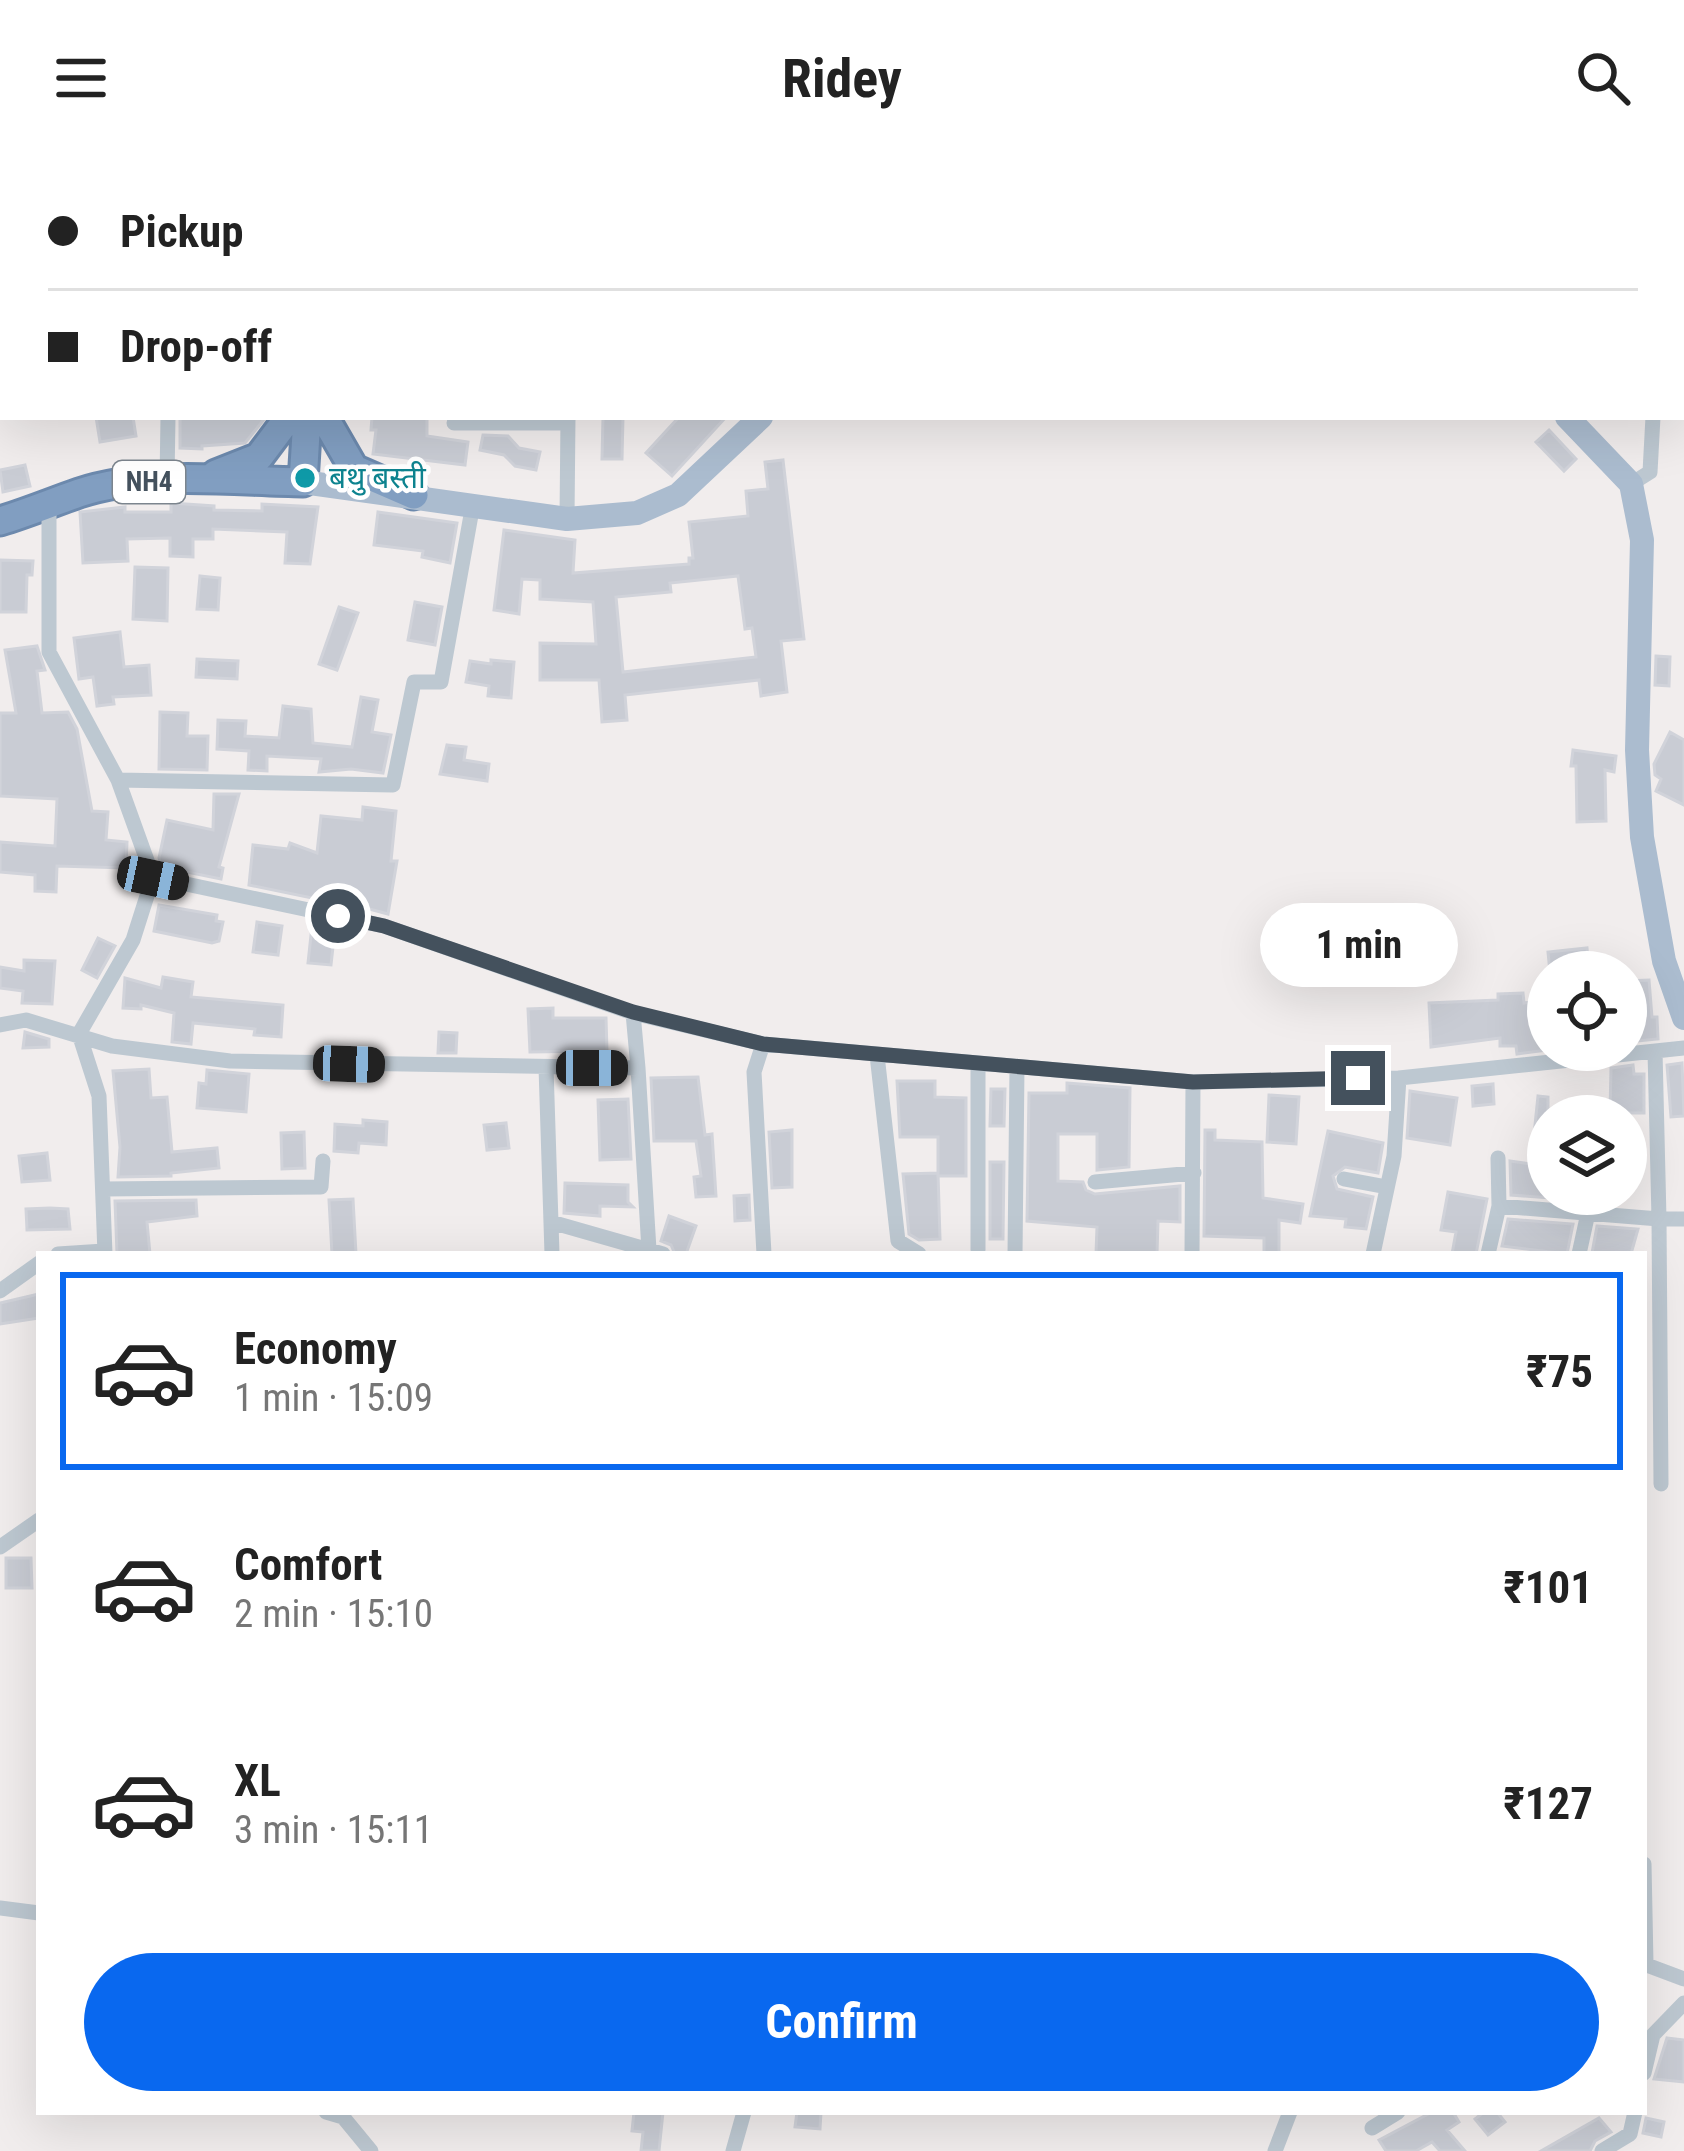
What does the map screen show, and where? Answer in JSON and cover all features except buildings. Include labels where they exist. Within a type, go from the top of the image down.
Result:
[{"type":"highway","points":[[178,481],[235,469],[259,457],[287,420]]},
{"type":"highway","points":[[303,482],[307,420]]},
{"type":"highway","points":[[326,420],[353,469],[414,495]]},
{"type":"highway","name":"NH4","points":[[0,521],[80,492],[178,481],[303,482]]},
{"type":"main road","points":[[303,482],[567,519],[637,513],[678,495],[757,420]]},
{"type":"main road","points":[[1571,420],[1630,484],[1642,540],[1636,750],[1642,837],[1664,961],[1684,1018]]},
{"type":"street","points":[[169,420],[178,481]]},
{"type":"street","points":[[454,423],[568,420],[567,519]]},
{"type":"street","points":[[1630,484],[1650,472],[1653,420]]},
{"type":"street","points":[[118,780],[393,785],[413,682],[441,682],[473,505]]},
{"type":"street","points":[[49,507],[50,652],[118,780],[153,878],[133,940],[79,1034],[99,1096],[105,1251]]},
{"type":"street","points":[[153,878],[384,926],[633,1012],[763,1044],[1193,1082],[1399,1078],[1684,1048]]},
{"type":"street","points":[[633,1012],[656,1251]]},
{"type":"street","points":[[0,1025],[26,1020],[112,1046],[230,1060],[638,1068]]},
{"type":"street","points":[[763,1044],[754,1072],[764,1251]]},
{"type":"street","points":[[1655,1051],[1661,1484]]},
{"type":"street","points":[[878,1055],[898,1241],[914,1251]]},
{"type":"street","points":[[978,1064],[978,1250]]},
{"type":"street","points":[[546,1067],[552,1251]]},
{"type":"street","points":[[1015,1251],[1017,1067]]},
{"type":"street","points":[[1374,1251],[1394,1156],[1399,1078]]},
{"type":"street","points":[[1192,1251],[1193,1082]]},
{"type":"street","points":[[1489,1251],[1499,1206],[1498,1158]]},
{"type":"street","points":[[104,1189],[321,1187],[323,1161]]},
{"type":"street","points":[[1095,1182],[1194,1173]]},
{"type":"street","points":[[1344,1179],[1387,1187]]},
{"type":"street","points":[[1499,1206],[1527,1209]]},
{"type":"street","points":[[1580,1251],[1588,1215]]},
{"type":"street","points":[[1602,1215],[1684,1219]]},
{"type":"street","points":[[551,1222],[652,1251]]},
{"type":"street","points":[[0,1291],[36,1265]]},
{"type":"street","points":[[0,1547],[36,1522]]},
{"type":"street","points":[[0,1908],[36,1913]]},
{"type":"street","points":[[1647,1964],[1684,1979]]},
{"type":"street","points":[[1647,2061],[1653,2036],[1684,2003]]},
{"type":"street","points":[[337,2115],[344,2117],[371,2151]]},
{"type":"street","points":[[733,2151],[742,2115]]},
{"type":"street","points":[[1275,2151],[1289,2115]]},
{"type":"street","points":[[1372,2128],[1393,2115]]},
{"type":"street","points":[[1600,2148],[1630,2134],[1634,2115]]},
{"type":"place","name":"बथु बस्ती","points":[[305,478]]},
{"type":"route","points":[[338,916],[384,926],[633,1012],[763,1044],[1193,1082],[1358,1078]]}]
